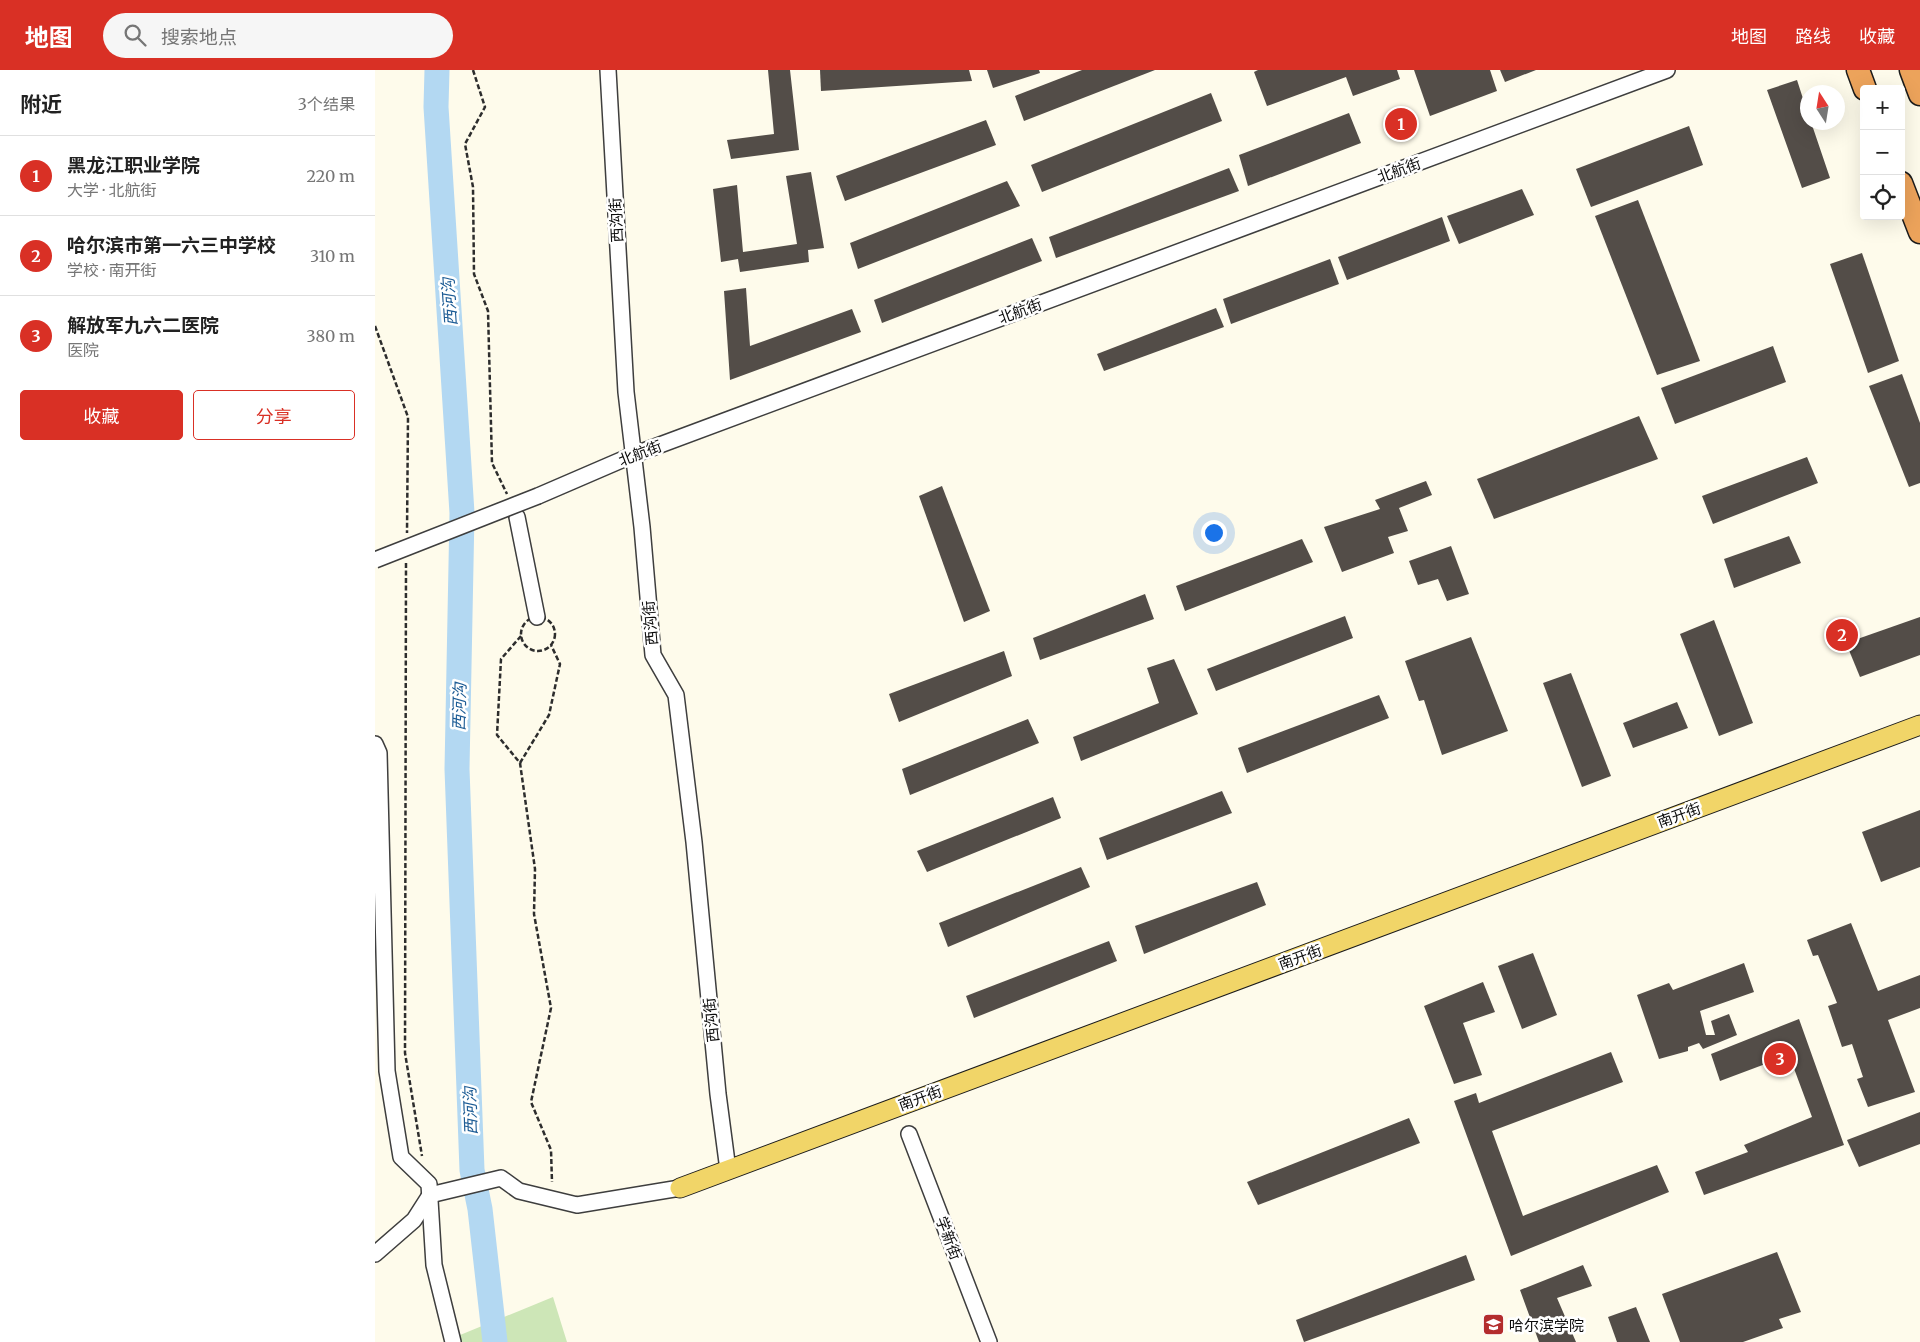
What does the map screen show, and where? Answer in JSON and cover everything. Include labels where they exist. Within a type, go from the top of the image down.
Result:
[{"type":"highway","points":[[1858,70],[1864,85]]},
{"type":"highway","points":[[1911,70],[1920,94]]},
{"type":"highway","points":[[1905,193],[1920,232]]},
{"type":"main road","name":"南开街","points":[[680,1188],[1920,725]]},
{"type":"street","name":"西沟街","points":[[608,70],[625,392],[642,527],[653,655],[676,695],[694,842],[718,1094],[728,1170]]},
{"type":"street","name":"北航街","points":[[375,560],[538,496],[633,455],[1667,70]]},
{"type":"street","points":[[517,517],[537,617]]},
{"type":"street","points":[[375,744],[379,753],[387,1071],[401,1157],[429,1184],[434,1265],[453,1342]]},
{"type":"street","name":"学新街","points":[[909,1134],[989,1342]]},
{"type":"street","points":[[375,1254],[414,1220],[431,1195],[501,1178],[519,1190],[577,1205],[680,1188]]},
{"type":"path","points":[[473,70],[485,107],[465,144],[473,187],[475,274],[488,311],[492,463],[517,517]]},
{"type":"path","points":[[375,326],[408,417],[407,540]]},
{"type":"path","points":[[407,560],[405,1052],[423,1160]]},
{"type":"path","points":[[521,636],[530,650],[541,651],[551,645],[555,635],[552,624],[548,620],[537,617],[527,621],[523,626],[521,636],[501,660],[497,734],[520,763],[535,869],[534,914],[551,1008],[531,1102],[551,1150],[552,1182]]},
{"type":"path","points":[[520,763],[549,715],[560,664],[551,645]]},
{"type":"green space","points":[[553,1297],[567,1342],[443,1342]]},
{"type":"building","points":[[768,70],[790,70],[799,150],[731,159],[727,140],[774,134]]},
{"type":"building","points":[[820,70],[969,70],[972,81],[821,91]]},
{"type":"building","points":[[987,70],[1039,70],[1040,73],[993,88]]},
{"type":"building","points":[[1082,70],[1155,70],[1024,121],[1015,96]]},
{"type":"building","points":[[1258,70],[1397,70],[1400,79],[1353,96],[1346,77],[1267,106],[1254,72]]},
{"type":"building","points":[[1414,70],[1490,70],[1497,91],[1430,116]]},
{"type":"building","points":[[1500,70],[1536,70],[1505,82]]},
{"type":"building","points":[[1797,80],[1800,89],[1800,130],[1814,130],[1830,178],[1802,188],[1767,90]]},
{"type":"building","points":[[1211,93],[1222,121],[1042,192],[1031,165]]},
{"type":"building","points":[[1349,113],[1361,143],[1248,186],[1239,155]]},
{"type":"building","points":[[986,120],[996,145],[845,201],[836,176]]},
{"type":"building","points":[[1689,126],[1703,165],[1591,207],[1576,169]]},
{"type":"building","points":[[1229,168],[1239,191],[1056,258],[1049,237]]},
{"type":"building","points":[[811,172],[824,248],[808,250],[809,262],[740,272],[738,259],[721,262],[713,189],[737,185],[743,252],[797,244],[786,176]]},
{"type":"building","points":[[1007,181],[1020,206],[858,269],[850,243]]},
{"type":"building","points":[[1522,189],[1534,215],[1459,244],[1447,216]]},
{"type":"building","points":[[1638,200],[1700,361],[1657,375],[1595,216]]},
{"type":"building","points":[[1442,217],[1450,241],[1347,280],[1338,257]]},
{"type":"building","points":[[1032,238],[1042,261],[882,323],[874,300]]},
{"type":"building","points":[[1862,253],[1899,361],[1868,373],[1830,264]]},
{"type":"building","points":[[1330,259],[1339,284],[1231,324],[1223,299]]},
{"type":"building","points":[[746,288],[750,346],[852,309],[861,332],[730,380],[724,291]]},
{"type":"building","points":[[1216,308],[1224,327],[1104,371],[1097,354]]},
{"type":"building","points":[[1773,346],[1786,382],[1675,424],[1661,388]]},
{"type":"building","points":[[1902,374],[1920,423],[1920,483],[1909,487],[1869,386]]},
{"type":"building","points":[[1639,416],[1658,459],[1494,519],[1477,479]]},
{"type":"building","points":[[1807,457],[1818,483],[1713,524],[1702,496]]},
{"type":"building","points":[[1426,481],[1432,495],[1399,508],[1408,531],[1388,537],[1394,553],[1342,572],[1324,527],[1380,509],[1375,500]]},
{"type":"building","points":[[942,486],[990,611],[964,622],[919,496]]},
{"type":"building","points":[[1789,536],[1801,563],[1734,588],[1724,559]]},
{"type":"building","points":[[1302,539],[1313,562],[1185,611],[1176,586]]},
{"type":"building","points":[[1451,546],[1469,594],[1447,601],[1438,579],[1418,585],[1409,561]]},
{"type":"building","points":[[1145,594],[1154,619],[1040,660],[1033,638]]},
{"type":"building","points":[[1345,616],[1353,638],[1216,691],[1207,669]]},
{"type":"building","points":[[1920,617],[1920,655],[1860,677],[1846,643]]},
{"type":"building","points":[[1714,620],[1753,723],[1719,736],[1680,634]]},
{"type":"building","points":[[1471,637],[1508,731],[1442,755],[1424,700],[1419,701],[1405,661]]},
{"type":"building","points":[[1004,651],[1012,676],[899,722],[889,694]]},
{"type":"building","points":[[1174,659],[1198,714],[1081,761],[1073,737],[1159,703],[1147,668]]},
{"type":"building","points":[[1571,673],[1611,776],[1582,787],[1543,683]]},
{"type":"building","points":[[1379,695],[1389,718],[1247,773],[1238,748]]},
{"type":"building","points":[[1677,702],[1688,728],[1633,748],[1623,723]]},
{"type":"building","points":[[1028,719],[1039,743],[910,795],[902,769]]},
{"type":"building","points":[[1222,791],[1232,813],[1107,860],[1099,838]]},
{"type":"building","points":[[1053,797],[1061,818],[927,872],[917,851]]},
{"type":"building","points":[[1920,810],[1920,867],[1881,882],[1862,832]]},
{"type":"building","points":[[1081,867],[1090,887],[948,947],[939,923]]},
{"type":"building","points":[[1257,882],[1266,905],[1144,954],[1135,926]]},
{"type":"building","points":[[1851,923],[1878,991],[1920,975],[1920,1008],[1888,1020],[1915,1092],[1868,1107],[1857,1079],[1863,1077],[1852,1044],[1842,1047],[1828,1006],[1837,1003],[1818,955],[1813,956],[1807,940]]},
{"type":"building","points":[[1109,941],[1117,961],[974,1018],[966,996]]},
{"type":"building","points":[[1533,953],[1557,1015],[1522,1029],[1498,966]]},
{"type":"building","points":[[1744,963],[1754,992],[1700,1011],[1706,1035],[1715,1035],[1711,1021],[1729,1014],[1737,1035],[1703,1049],[1699,1043],[1688,1047],[1688,1051],[1659,1059],[1637,995],[1669,983],[1673,990]]},
{"type":"building","points":[[1483,982],[1495,1012],[1463,1023],[1482,1075],[1454,1084],[1424,1006]]},
{"type":"building","points":[[1799,1019],[1844,1145],[1704,1195],[1695,1172],[1748,1152],[1744,1145],[1812,1117],[1789,1055],[1720,1081],[1711,1054]]},
{"type":"building","points":[[1611,1052],[1623,1082],[1492,1131],[1523,1216],[1657,1165],[1669,1192],[1511,1256],[1454,1101],[1476,1093],[1479,1103]]},
{"type":"building","points":[[1920,1112],[1920,1144],[1859,1167],[1847,1140]]},
{"type":"building","points":[[1409,1118],[1420,1143],[1258,1205],[1247,1182]]},
{"type":"building","points":[[1777,1252],[1801,1312],[1779,1319],[1783,1328],[1743,1342],[1680,1342],[1662,1294]]},
{"type":"building","points":[[1466,1255],[1475,1280],[1304,1342],[1296,1320]]},
{"type":"building","points":[[1583,1265],[1592,1286],[1557,1298],[1576,1342],[1539,1342],[1520,1290]]},
{"type":"building","points":[[1636,1307],[1650,1342],[1617,1342],[1608,1317]]},
{"type":"waterway","name":"西河沟","points":[[437,70],[436,107],[462,513],[457,769],[472,1170],[480,1209],[495,1342]]},
{"type":"place","name":"黑龙江职业学院","points":[[1401,124]]},
{"type":"place","name":"哈尔滨市第一六三中学校","points":[[1842,635]]},
{"type":"place","name":"解放军九六二医院","points":[[1780,1059]]},
{"type":"place","name":"哈尔滨学院","points":[[1493,1325]]}]
